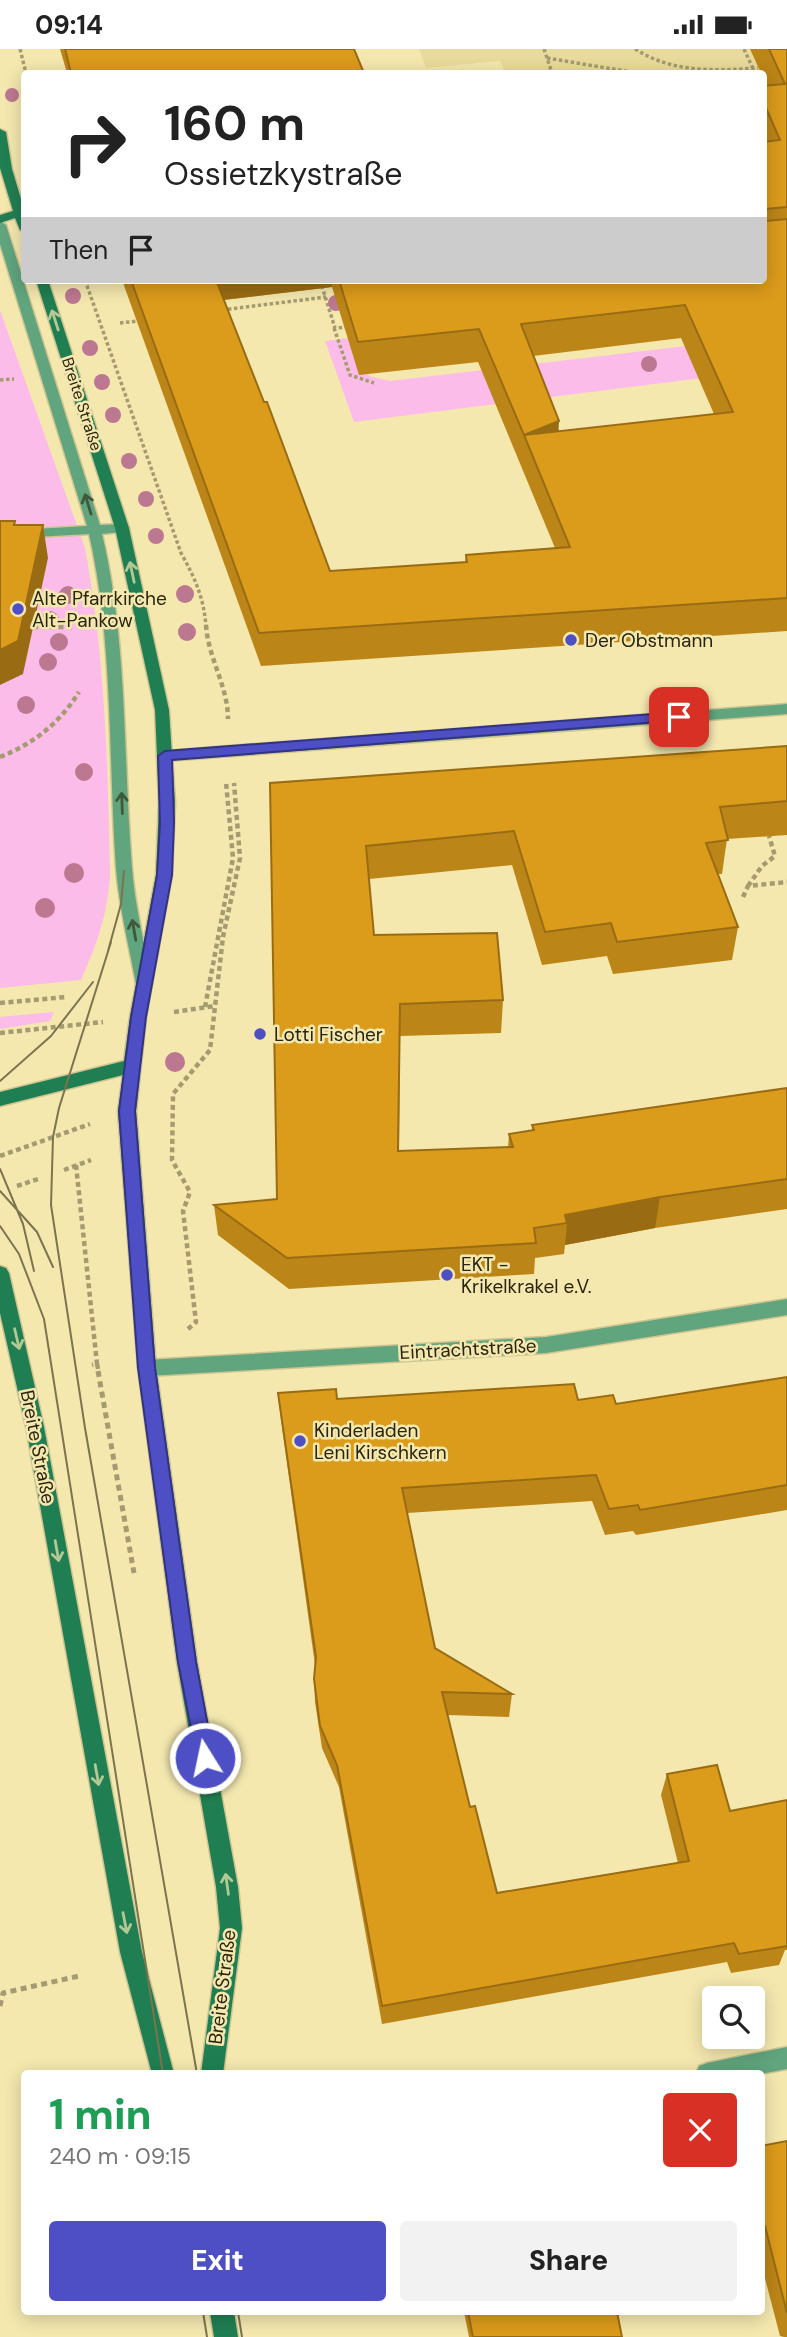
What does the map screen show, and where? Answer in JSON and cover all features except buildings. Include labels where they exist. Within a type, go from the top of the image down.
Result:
[{"type":"main road","points":[[0,132],[6,169],[21,216]]},
{"type":"main road","points":[[0,219],[20,213]]},
{"type":"main road","name":"Breite Straße","points":[[43,284],[122,528],[162,710],[167,816],[164,875],[131,1066],[127,1111],[147,1368],[187,1662],[227,1887],[231,1928],[213,2070]]},
{"type":"main road","points":[[0,1099],[131,1066]]},
{"type":"main road","name":"Breite Straße","points":[[0,1273],[19,1347],[35,1427],[131,1952],[162,2070]]},
{"type":"main road","points":[[222,2315],[226,2337]]},
{"type":"street","points":[[0,225],[96,530],[111,628],[124,871],[145,989]]},
{"type":"street","points":[[0,535],[122,528]]},
{"type":"street","points":[[165,756],[787,709]]},
{"type":"street","name":"Eintrachtstraße","points":[[147,1368],[546,1345],[787,1307]]},
{"type":"street","points":[[727,2070],[787,2058]]},
{"type":"path","points":[[20,49],[25,70]]},
{"type":"path","points":[[544,49],[551,70]]},
{"type":"path","points":[[635,49],[651,58],[680,67],[706,70]]},
{"type":"path","points":[[744,49],[753,69]]},
{"type":"path","points":[[547,58],[619,70]]},
{"type":"path","points":[[734,70],[758,68]]},
{"type":"path","points":[[86,284],[181,553],[197,582],[204,602],[207,640],[228,701],[228,727]]},
{"type":"path","points":[[321,284],[335,328]]},
{"type":"path","points":[[222,310],[326,297]]},
{"type":"path","points":[[219,301],[226,320]]},
{"type":"path","points":[[120,323],[138,321]]},
{"type":"path","points":[[363,325],[332,328],[348,372],[374,383]]},
{"type":"path","points":[[33,627],[81,628]]},
{"type":"path","points":[[0,757],[44,732],[74,701],[81,689]]},
{"type":"path","points":[[147,1368],[196,1322],[183,1211],[190,1192],[172,1160],[173,1094],[210,1050],[223,936],[240,858],[233,772]]},
{"type":"path","points":[[205,1007],[233,858],[225,777]]},
{"type":"path","points":[[743,897],[762,866],[775,856],[769,836]]},
{"type":"path","points":[[748,886],[787,882]]},
{"type":"path","points":[[0,1003],[66,997]]},
{"type":"path","points":[[0,1156],[173,1094]]},
{"type":"path","points":[[64,1170],[91,1160]]},
{"type":"path","points":[[76,1165],[97,1364],[92,1365]]},
{"type":"path","points":[[16,1186],[38,1179]]},
{"type":"path","points":[[0,2006],[3,1993],[79,1976]]},
{"type":"shaded area","points":[[419,49],[787,49],[767,122],[767,70],[504,70],[500,61],[426,68]]},
{"type":"shaded area","points":[[0,310],[85,548],[101,670],[110,874],[101,928],[81,980],[0,988]]},
{"type":"shaded area","points":[[348,338],[358,369],[372,377],[390,381],[695,345],[710,377],[354,422],[325,341]]},
{"type":"shaded area","points":[[54,1012],[50,1021],[0,1029],[0,1017]]},
{"type":"tram line","points":[[108,951],[121,904],[124,871]]},
{"type":"tram line","points":[[111,942],[59,1108],[53,1137],[51,1205],[85,1428],[196,2070]]},
{"type":"tram line","points":[[0,1081],[51,1036],[93,982]]},
{"type":"tram line","points":[[0,1169],[17,1210]]},
{"type":"tram line","points":[[0,1191],[17,1210]]},
{"type":"tram line","points":[[17,1210],[37,1232],[53,1267]]},
{"type":"tram line","points":[[17,1210],[34,1271]]},
{"type":"tram line","points":[[0,1226],[19,1254],[44,1319],[162,2070]]},
{"type":"tram line","points":[[203,2315],[207,2337]]},
{"type":"tram line","points":[[238,2315],[242,2337]]},
{"type":"place","name":"Alte Pfarrkirche Alt-Pankow","points":[[18,609]]},
{"type":"place","name":"Der Obstmann","points":[[571,640]]},
{"type":"place","name":"Lotti Fischer","points":[[260,1034]]},
{"type":"place","name":"EKT - Krikelkrakel e.V.","points":[[447,1275]]},
{"type":"place","name":"Kinderladen Leni Kirschkern","points":[[300,1441]]},
{"type":"route","points":[[205,1758],[187,1662],[147,1368],[127,1111],[138,1017],[164,875],[167,843],[165,756],[679,717]]}]
